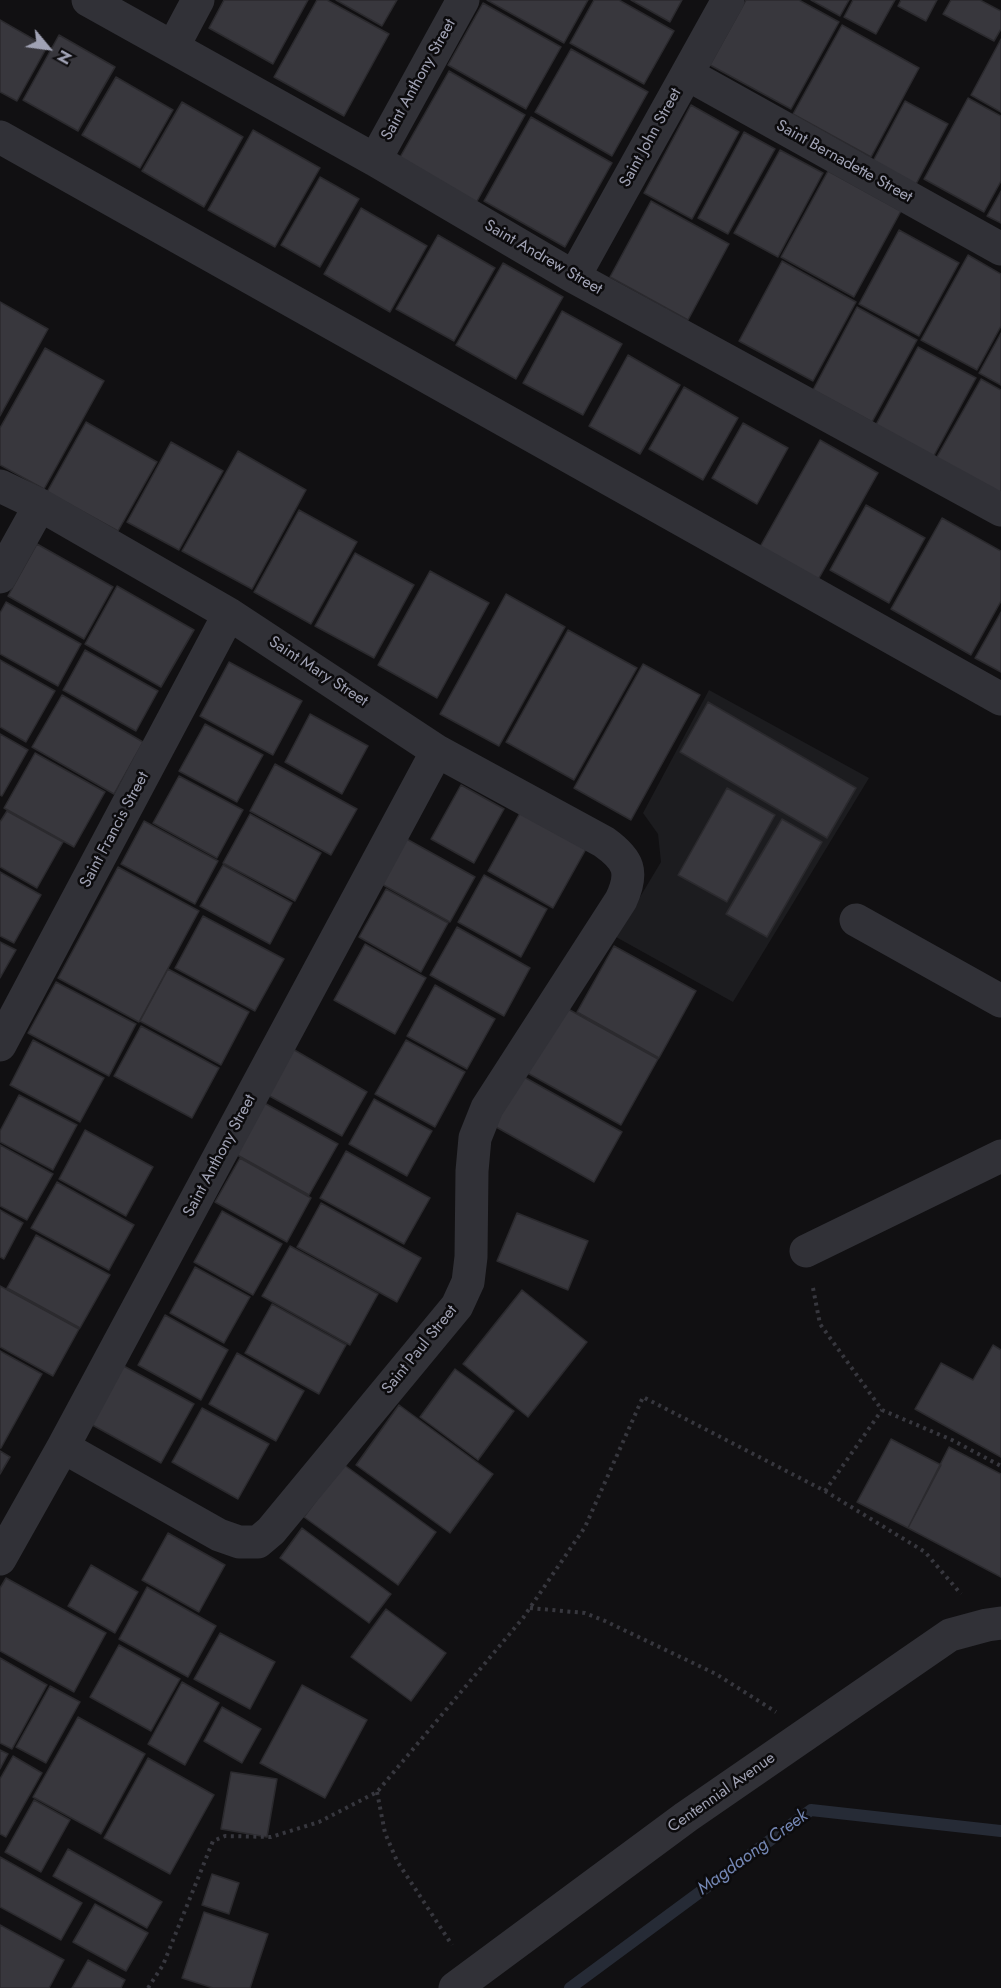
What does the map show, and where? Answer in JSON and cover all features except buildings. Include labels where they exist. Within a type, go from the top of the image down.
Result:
[{"type":"street","name":"Saint Andrew Street","points":[[88,0],[375,160],[574,277],[1001,510]]},
{"type":"street","points":[[172,47],[198,0]]},
{"type":"street","name":"Saint Anthony Street","points":[[375,160],[463,0]]},
{"type":"street","name":"Saint John Street","points":[[574,277],[728,0]]},
{"type":"street","name":"Saint Bernadette Street","points":[[687,74],[1001,249]]},
{"type":"street","points":[[0,137],[1001,699]]},
{"type":"street","name":"Saint Mary Street","points":[[0,486],[40,506],[229,614],[437,751],[604,842],[620,853],[628,867]]},
{"type":"street","points":[[0,577],[40,506]]},
{"type":"street","name":"Saint Francis Street","points":[[0,1045],[229,614]]},
{"type":"street","name":"Saint Anthony Street","points":[[0,1559],[63,1447],[437,751]]},
{"type":"street","name":"Saint Paul Street","points":[[63,1447],[219,1535],[239,1542],[258,1542],[271,1531],[457,1306],[468,1282],[471,1257],[472,1170],[475,1138],[487,1108],[621,900],[628,884],[628,867]]},
{"type":"street","points":[[856,920],[1001,1001]]},
{"type":"street","points":[[807,1251],[1001,1156]]},
{"type":"street","name":"Centennial Avenue","points":[[464,1982],[686,1817],[950,1635],[994,1624]]},
{"type":"path","points":[[807,1251],[820,1324],[882,1410],[952,1440],[1001,1466]]},
{"type":"path","points":[[148,1988],[163,1965],[213,1841],[225,1836],[272,1838],[319,1822],[377,1792],[530,1608],[585,1527],[643,1397],[825,1491],[925,1552],[994,1624]]},
{"type":"path","points":[[825,1491],[882,1410]]},
{"type":"path","points":[[530,1608],[585,1613],[623,1629],[716,1674],[810,1732]]},
{"type":"path","points":[[377,1792],[385,1833],[397,1861],[464,1982]]},
{"type":"shaded area","points":[[709,690],[869,778],[733,1002],[616,937],[661,862],[658,834],[643,813]]},
{"type":"waterway","name":"Magdaong Creek","points":[[570,1988],[811,1810],[1001,1831]]}]
